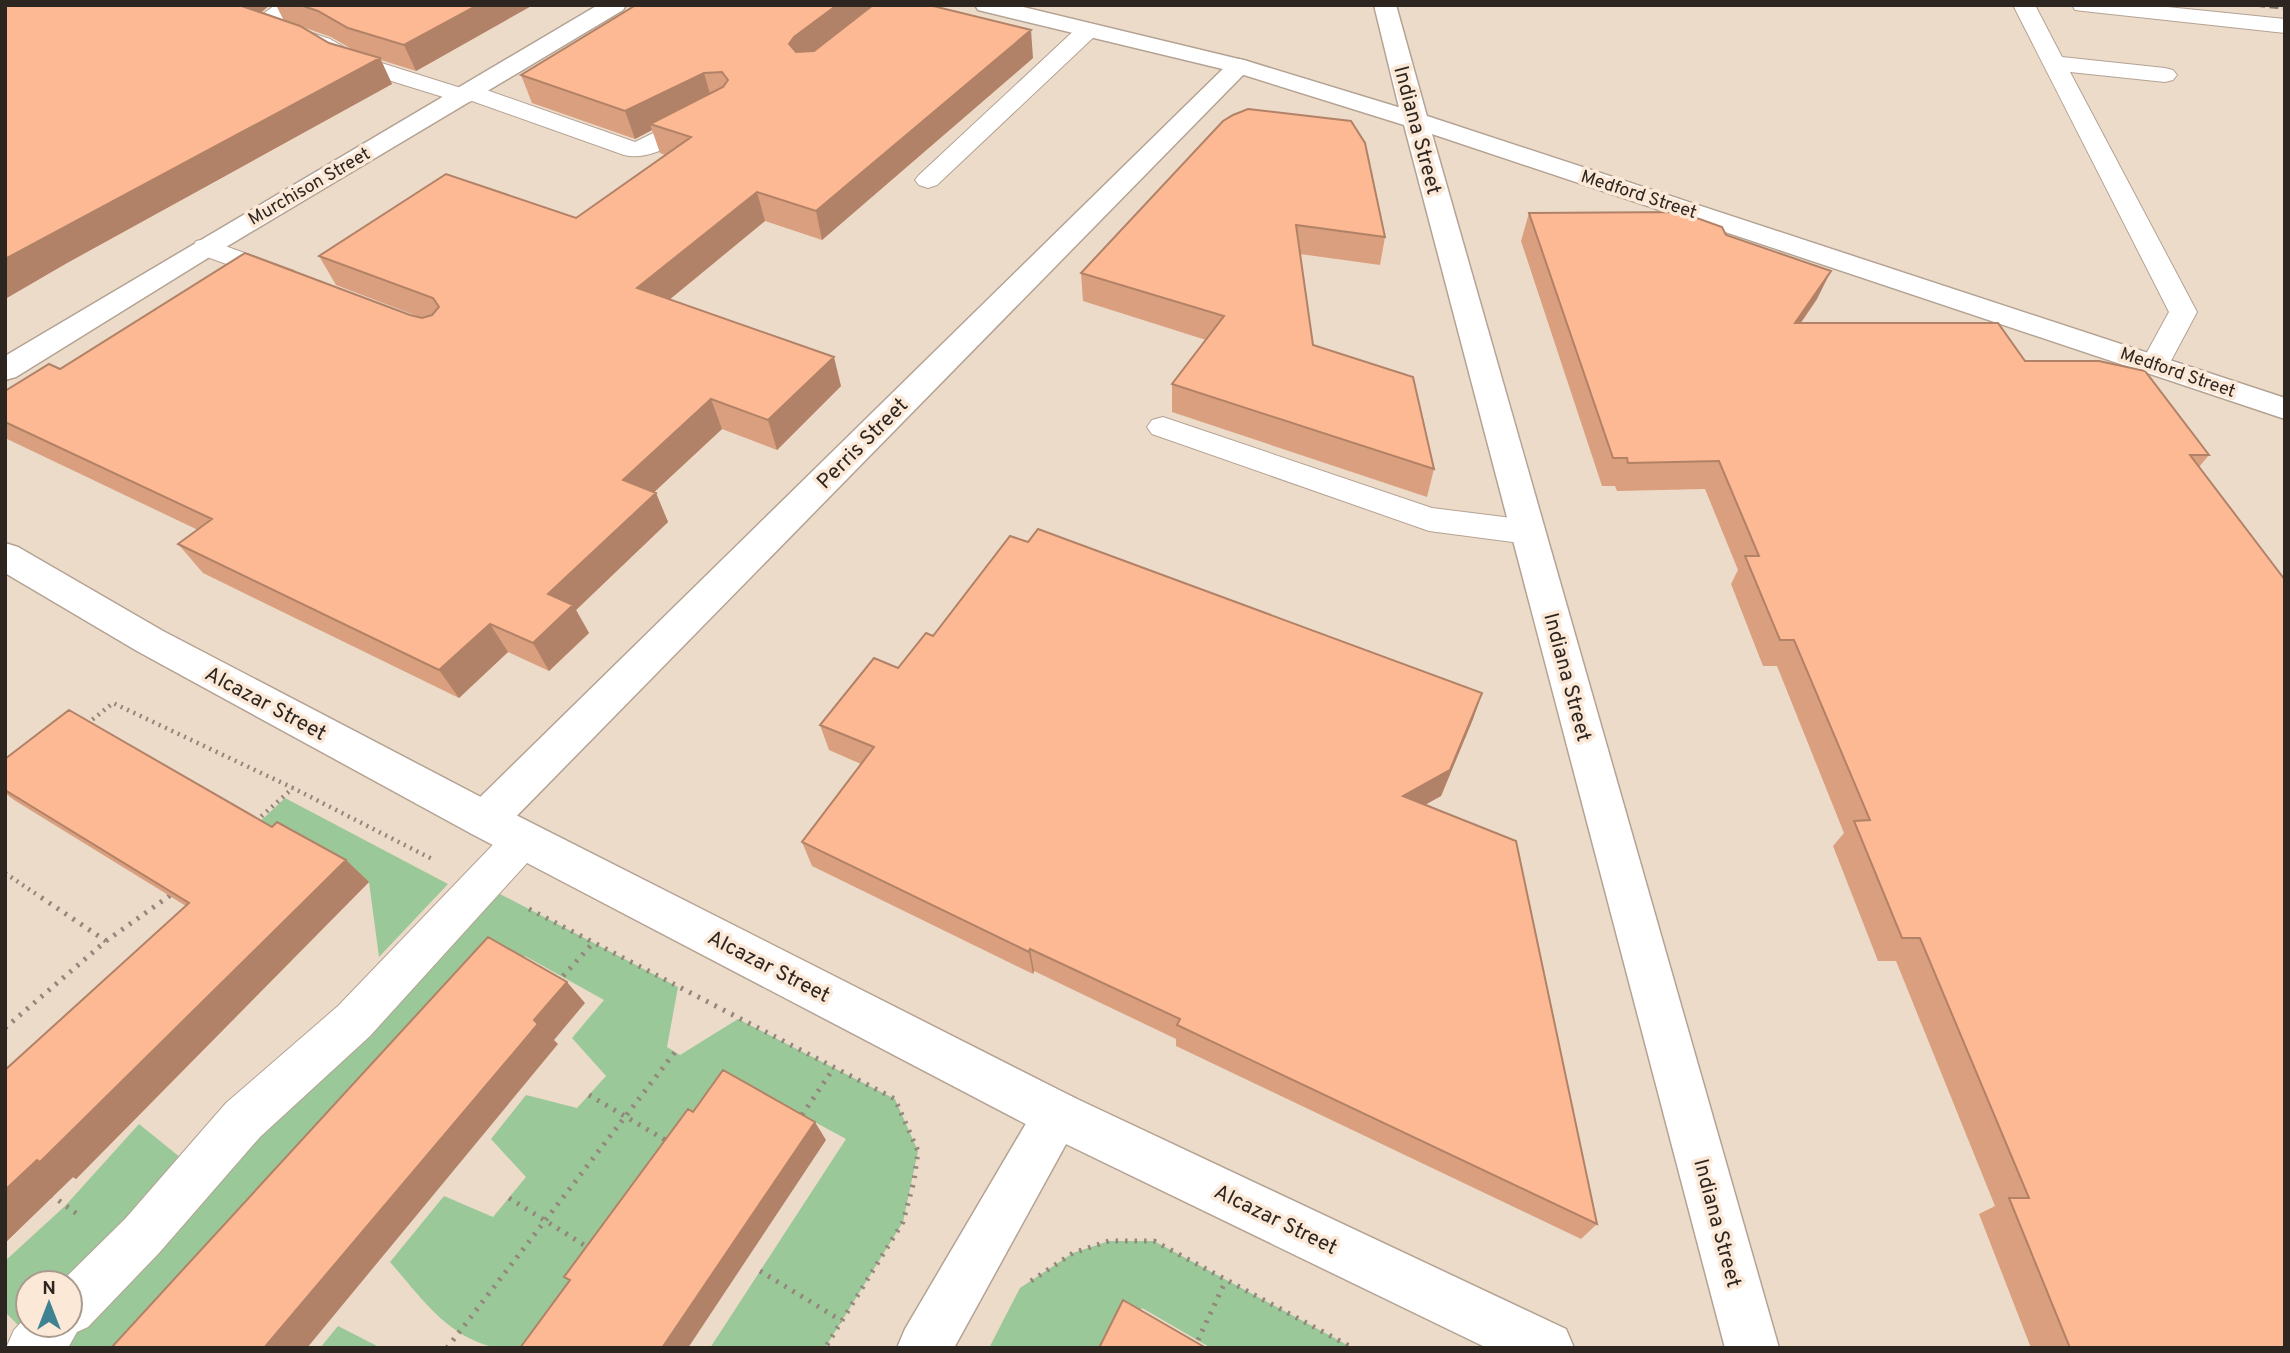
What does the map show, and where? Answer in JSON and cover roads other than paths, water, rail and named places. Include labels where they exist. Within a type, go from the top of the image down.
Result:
[{"type":"street","name":"Murchison Street","points":[[5,370],[206,247],[615,5]]},
{"type":"street","name":"Medford Street","points":[[986,5],[1239,66],[1415,120],[2285,409]]},
{"type":"street","name":"Indiana Street","points":[[1385,5],[1752,1348]]},
{"type":"street","name":"Perris Street","points":[[504,830],[1239,66]]},
{"type":"street","name":"Alcazar Street","points":[[5,556],[150,641],[504,830],[1058,1115],[1547,1348]]},
{"type":"street","points":[[923,1348],[1058,1115]]},
{"type":"lane","points":[[2024,5],[2183,312],[2155,365]]},
{"type":"lane","points":[[2083,5],[2285,26]]},
{"type":"lane","points":[[284,10],[262,23],[322,44],[351,61],[467,94],[633,150],[645,148],[722,108]]},
{"type":"lane","points":[[928,180],[1088,30]]},
{"type":"lane","points":[[2054,63],[2165,75]]},
{"type":"lane","points":[[206,247],[308,286]]},
{"type":"lane","points":[[1163,427],[1429,519],[1528,532]]},
{"type":"lane","points":[[84,1295],[142,1236],[243,1120],[354,1021],[504,830]]},
{"type":"railway","points":[[2256,5],[2285,8]]}]
